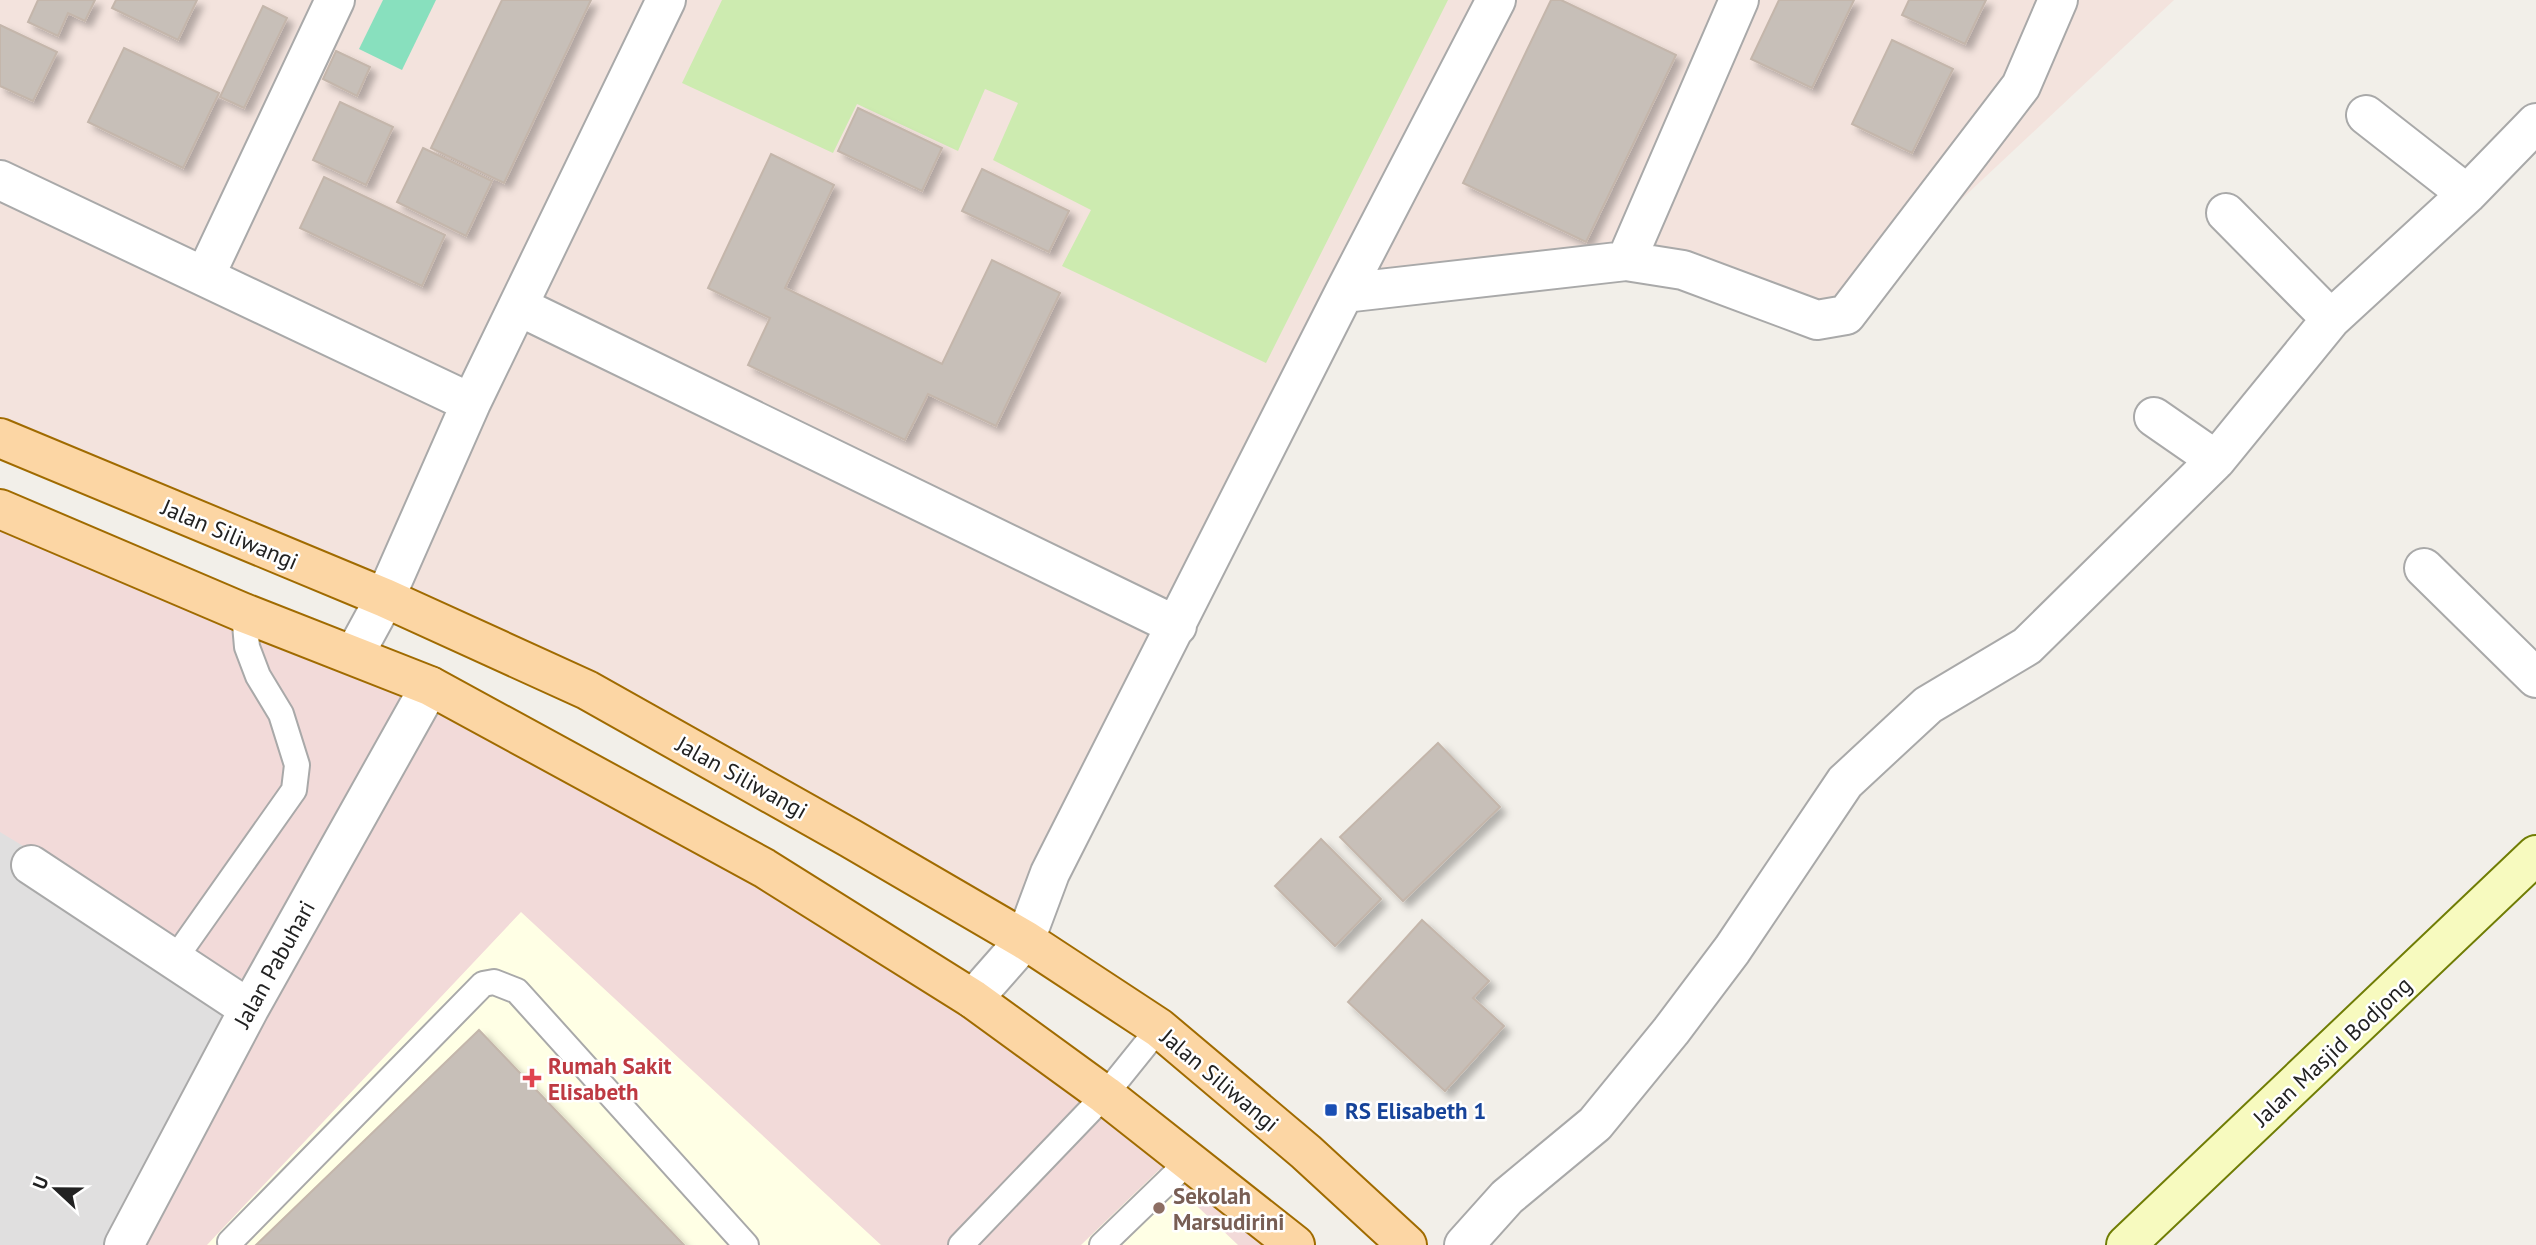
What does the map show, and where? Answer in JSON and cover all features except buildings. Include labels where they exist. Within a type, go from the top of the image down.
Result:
[{"type":"main road","name":"Jalan Siliwangi","points":[[0,438],[386,598],[587,690],[1025,940],[1158,1027],[1306,1152],[1407,1245]]},
{"type":"main road","points":[[0,509],[244,613],[430,686],[764,868],[973,999],[1105,1096],[1294,1245]]},
{"type":"street","points":[[205,276],[335,0]]},
{"type":"street","points":[[355,655],[386,598],[471,403],[666,0]]},
{"type":"street","points":[[973,999],[1025,940],[1050,873],[1496,0]]},
{"type":"street","points":[[1344,293],[1626,261],[1683,270],[1817,320],[1846,315],[2021,86],[2058,0]]},
{"type":"street","points":[[1626,261],[1726,5]]},
{"type":"street","points":[[2366,116],[2467,194]]},
{"type":"street","points":[[1464,1245],[1507,1197],[1595,1124],[1671,1031],[1732,950],[1845,782],[1928,705],[2026,646],[2216,460],[2331,319],[2467,194],[2536,122]]},
{"type":"street","points":[[0,180],[471,403]]},
{"type":"street","points":[[2226,213],[2331,319]]},
{"type":"street","points":[[518,306],[1177,626]]},
{"type":"street","points":[[2154,417],[2216,460]]},
{"type":"street","points":[[2424,568],[2536,678]]},
{"type":"street","name":"Jalan Pabuhari","points":[[124,1245],[249,1009],[430,686]]},
{"type":"street","name":"Jalan Masjid Bodjong","points":[[2126,1245],[2536,855]]},
{"type":"street","points":[[31,865],[249,1009]]},
{"type":"lane","points":[[174,960],[295,790],[297,765],[281,714],[258,676],[247,647],[244,613]]},
{"type":"lane","points":[[230,1242],[482,984],[495,982],[517,991],[746,1245]]},
{"type":"lane","points":[[961,1245],[1105,1096],[1158,1027]]},
{"type":"lane","points":[[1102,1245],[1189,1161]]},
{"type":"shaded area","points":[[0,0],[2174,0],[1837,316],[1683,270],[1344,293],[1025,940],[386,598],[0,437]]},
{"type":"shaded area","points":[[0,509],[430,686],[764,868],[1284,1245],[128,1245],[272,997],[0,832]]},
{"type":"shaded area","points":[[0,668],[1075,1245],[0,1245]]},
{"type":"shaded area","name":"Rumah Sakit Elisabeth","points":[[521,912],[881,1245],[207,1245]]},
{"type":"shaded area","name":"Sekolah Marsudirini","points":[[1159,1170],[1238,1245],[1081,1245]]},
{"type":"green space","points":[[383,0],[436,0],[402,70],[359,49]]},
{"type":"green space","points":[[722,0],[1448,0],[1266,363],[1062,266],[1091,210],[993,160],[1018,103],[985,89],[958,151],[857,104],[833,153],[682,83]]},
{"type":"place","name":"Rumah Sakit Elisabeth","points":[[532,1078]]},
{"type":"place","name":"RS Elisabeth 1","points":[[1331,1110]]},
{"type":"place","name":"Sekolah Marsudirini","points":[[1159,1208]]}]
